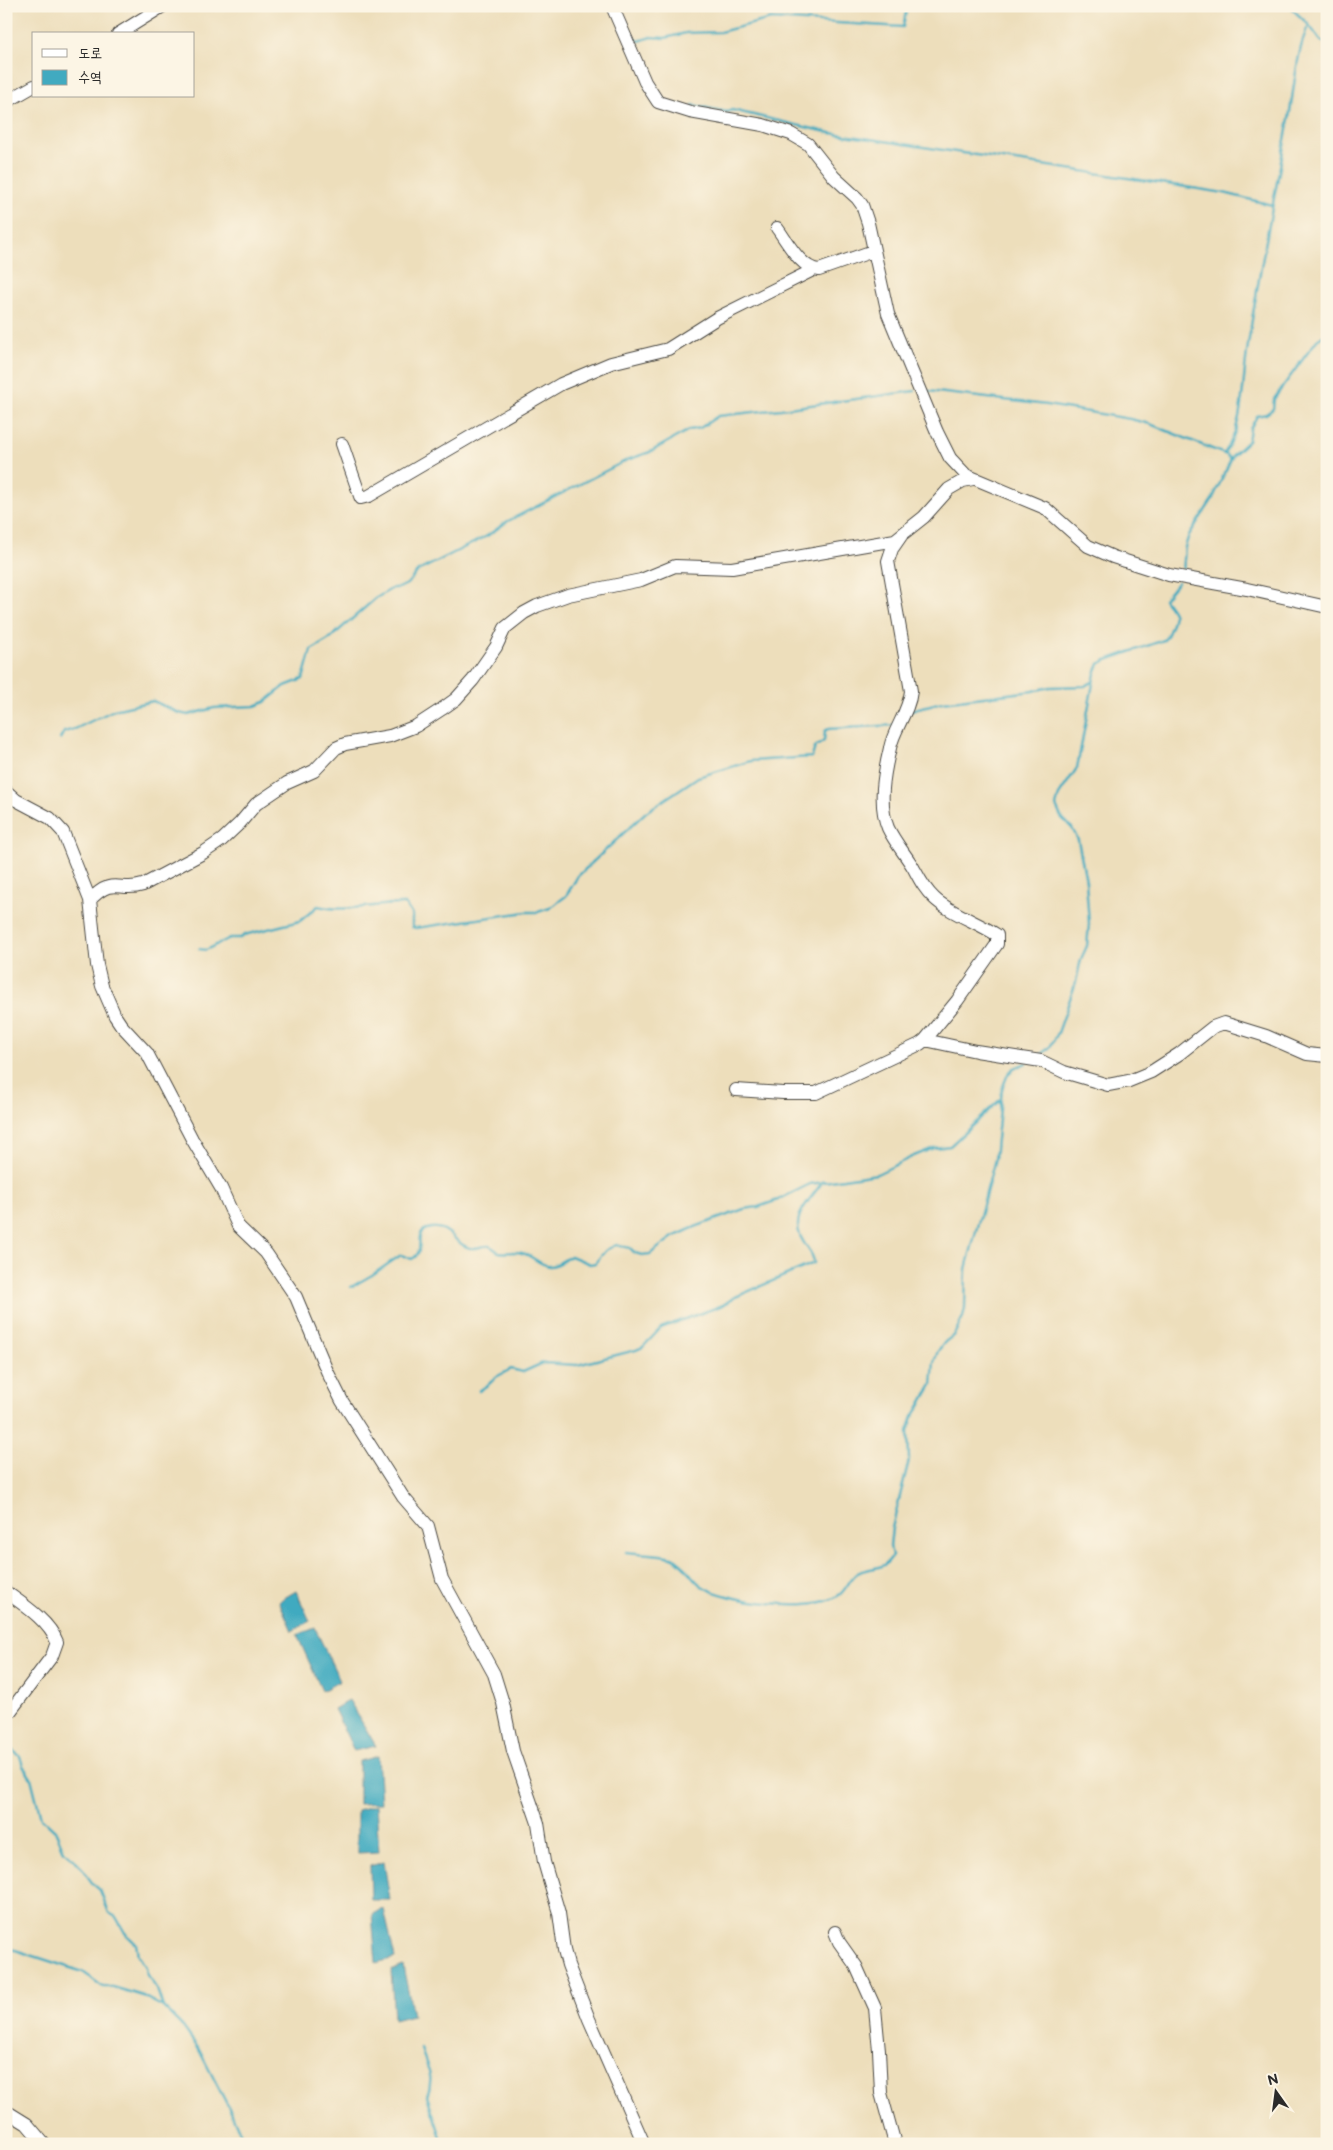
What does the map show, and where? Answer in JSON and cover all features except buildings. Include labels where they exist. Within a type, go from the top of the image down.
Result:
[{"type":"street","points":[[121,32],[162,6]]},
{"type":"street","points":[[612,6],[645,82],[658,102],[690,112],[763,125],[786,132],[802,140],[813,150],[834,177],[852,191],[862,205],[888,314],[930,416],[950,458],[959,469],[973,480],[1045,508],[1088,546],[1113,557],[1169,575],[1247,589],[1327,608]]},
{"type":"street","points":[[6,102],[32,87]]},
{"type":"street","points":[[776,228],[805,265],[813,270]]},
{"type":"street","points":[[342,444],[360,496],[362,498],[369,496],[562,384],[611,364],[668,349],[717,318],[813,270],[819,270],[873,251]]},
{"type":"street","points":[[949,489],[953,480],[950,458]]},
{"type":"street","points":[[90,900],[106,887],[115,885],[134,888],[143,885],[203,853],[222,840],[256,804],[287,783],[314,771],[336,748],[345,744],[390,736],[428,719],[465,690],[496,647],[505,628],[524,613],[537,606],[568,595],[641,580],[674,566],[732,568],[895,540],[924,517],[949,489],[962,481],[973,480]]},
{"type":"street","points":[[736,1090],[816,1093],[925,1040],[986,963],[998,941],[997,936],[983,926],[934,898],[918,879],[914,869],[888,829],[884,816],[883,786],[890,746],[897,725],[908,706],[912,692],[888,561],[892,550],[901,536]]},
{"type":"street","points":[[6,791],[16,800],[50,818],[63,832],[90,900],[96,965],[102,986],[115,1016],[121,1026],[147,1053],[192,1139],[221,1188],[238,1226],[266,1253],[288,1284],[303,1312],[327,1371],[342,1401],[403,1497],[428,1526],[442,1579],[494,1674],[503,1703],[513,1752],[538,1823],[544,1862],[559,1913],[568,1965],[589,2019],[644,2144]]},
{"type":"street","points":[[925,1040],[976,1051],[1041,1061],[1064,1072],[1108,1085],[1129,1081],[1151,1072],[1179,1054],[1213,1026],[1224,1023],[1266,1036],[1307,1054],[1327,1056]]},
{"type":"street","points":[[6,1592],[39,1618],[57,1642],[52,1656],[6,1717]]},
{"type":"street","points":[[835,1932],[842,1948],[856,1966],[875,2008],[881,2093],[895,2144]]},
{"type":"street","points":[[6,2112],[27,2124],[44,2144]]},
{"type":"water","points":[[296,1591],[310,1621],[292,1631],[279,1601]]},
{"type":"water","points":[[315,1628],[340,1681],[322,1691],[297,1635]]},
{"type":"water","points":[[349,1700],[376,1746],[354,1751],[334,1709]]},
{"type":"water","points":[[378,1756],[381,1803],[359,1804],[359,1761]]},
{"type":"water","points":[[376,1805],[379,1852],[357,1853],[357,1810]]},
{"type":"water","points":[[384,1862],[390,1900],[371,1900],[370,1866]]},
{"type":"water","points":[[384,1909],[395,1958],[376,1963],[372,1914]]},
{"type":"water","points":[[403,1966],[413,2015],[394,2020],[391,1971]]},
{"type":"waterway","points":[[627,26],[635,39],[639,41],[651,37],[665,38],[686,33],[720,32],[771,19],[903,27],[907,6]]},
{"type":"waterway","points":[[1289,6],[1309,25],[1321,41],[1327,43]]},
{"type":"waterway","points":[[1224,454],[1231,443],[1239,418],[1247,352],[1261,266],[1288,124],[1298,59],[1309,25]]},
{"type":"waterway","points":[[693,105],[727,112],[732,110],[831,133],[1224,193],[1272,205]]},
{"type":"waterway","points":[[1183,573],[1185,547],[1189,535],[1212,500],[1233,455],[1248,441],[1250,429],[1257,416],[1266,414],[1273,409],[1274,399],[1317,340],[1327,333]]},
{"type":"waterway","points":[[60,739],[64,732],[75,729],[114,710],[153,701],[188,715],[214,708],[255,706],[265,702],[285,686],[303,679],[311,650],[328,640],[376,598],[393,588],[399,588],[407,584],[418,571],[487,536],[508,521],[627,460],[650,452],[689,430],[700,428],[718,416],[915,391]]},
{"type":"waterway","points":[[928,391],[1047,405],[1130,419],[1150,424],[1227,455],[1230,459]]},
{"type":"waterway","points":[[1039,1056],[1050,1047],[1058,1033],[1076,982],[1081,959],[1087,946],[1089,924],[1086,881],[1078,840],[1072,828],[1061,817],[1056,806],[1059,795],[1077,768],[1095,673],[1099,664],[1164,640],[1174,615],[1164,599],[1178,582]]},
{"type":"waterway","points":[[911,710],[942,702],[1033,691],[1050,687],[1085,686],[1092,682]]},
{"type":"waterway","points":[[199,949],[206,950],[230,938],[241,938],[244,935],[300,921],[318,906],[350,908],[405,904],[412,915],[412,927],[416,928],[526,912],[538,912],[550,908],[566,896],[578,876],[646,812],[698,777],[751,761],[812,757],[815,747],[824,741],[825,731],[828,729],[895,725]]},
{"type":"waterway","points":[[626,1552],[661,1555],[677,1559],[698,1583],[714,1592],[750,1601],[792,1604],[828,1600],[839,1595],[856,1574],[880,1567],[888,1561],[892,1556],[890,1546],[892,1528],[909,1460],[908,1431],[913,1417],[932,1385],[934,1362],[938,1351],[954,1335],[963,1317],[966,1269],[995,1159],[1002,1089],[1008,1074],[1013,1069],[1026,1063]]},
{"type":"waterway","points":[[351,1287],[401,1255],[412,1259],[419,1252],[420,1235],[427,1229],[435,1228],[446,1231],[464,1246],[470,1248],[489,1246],[499,1252],[519,1252],[550,1266],[558,1264],[571,1256],[590,1264],[595,1263],[606,1250],[616,1245],[630,1248],[635,1253],[642,1255],[650,1254],[673,1237],[695,1227],[744,1209],[758,1207],[778,1200],[810,1184],[877,1174],[934,1148],[950,1146],[1001,1099]]},
{"type":"waterway","points":[[479,1391],[496,1377],[511,1369],[523,1372],[543,1363],[577,1365],[636,1350],[643,1347],[661,1328],[723,1305],[733,1298],[814,1263],[812,1254],[799,1232],[798,1224],[802,1210],[823,1181]]},
{"type":"waterway","points":[[6,1746],[20,1756],[23,1766],[31,1778],[41,1818],[56,1832],[64,1851],[78,1863],[93,1884],[100,1890],[109,1913],[116,1917],[125,1933],[136,1944],[138,1955],[146,1967],[147,1975],[157,1989],[163,2007],[183,2027],[198,2048],[245,2144]]},
{"type":"waterway","points":[[6,1947],[83,1972],[103,1987],[113,1987],[143,1996],[163,2007]]},
{"type":"waterway","points":[[421,2049],[429,2072],[430,2084],[427,2096],[441,2137],[440,2144]]}]
